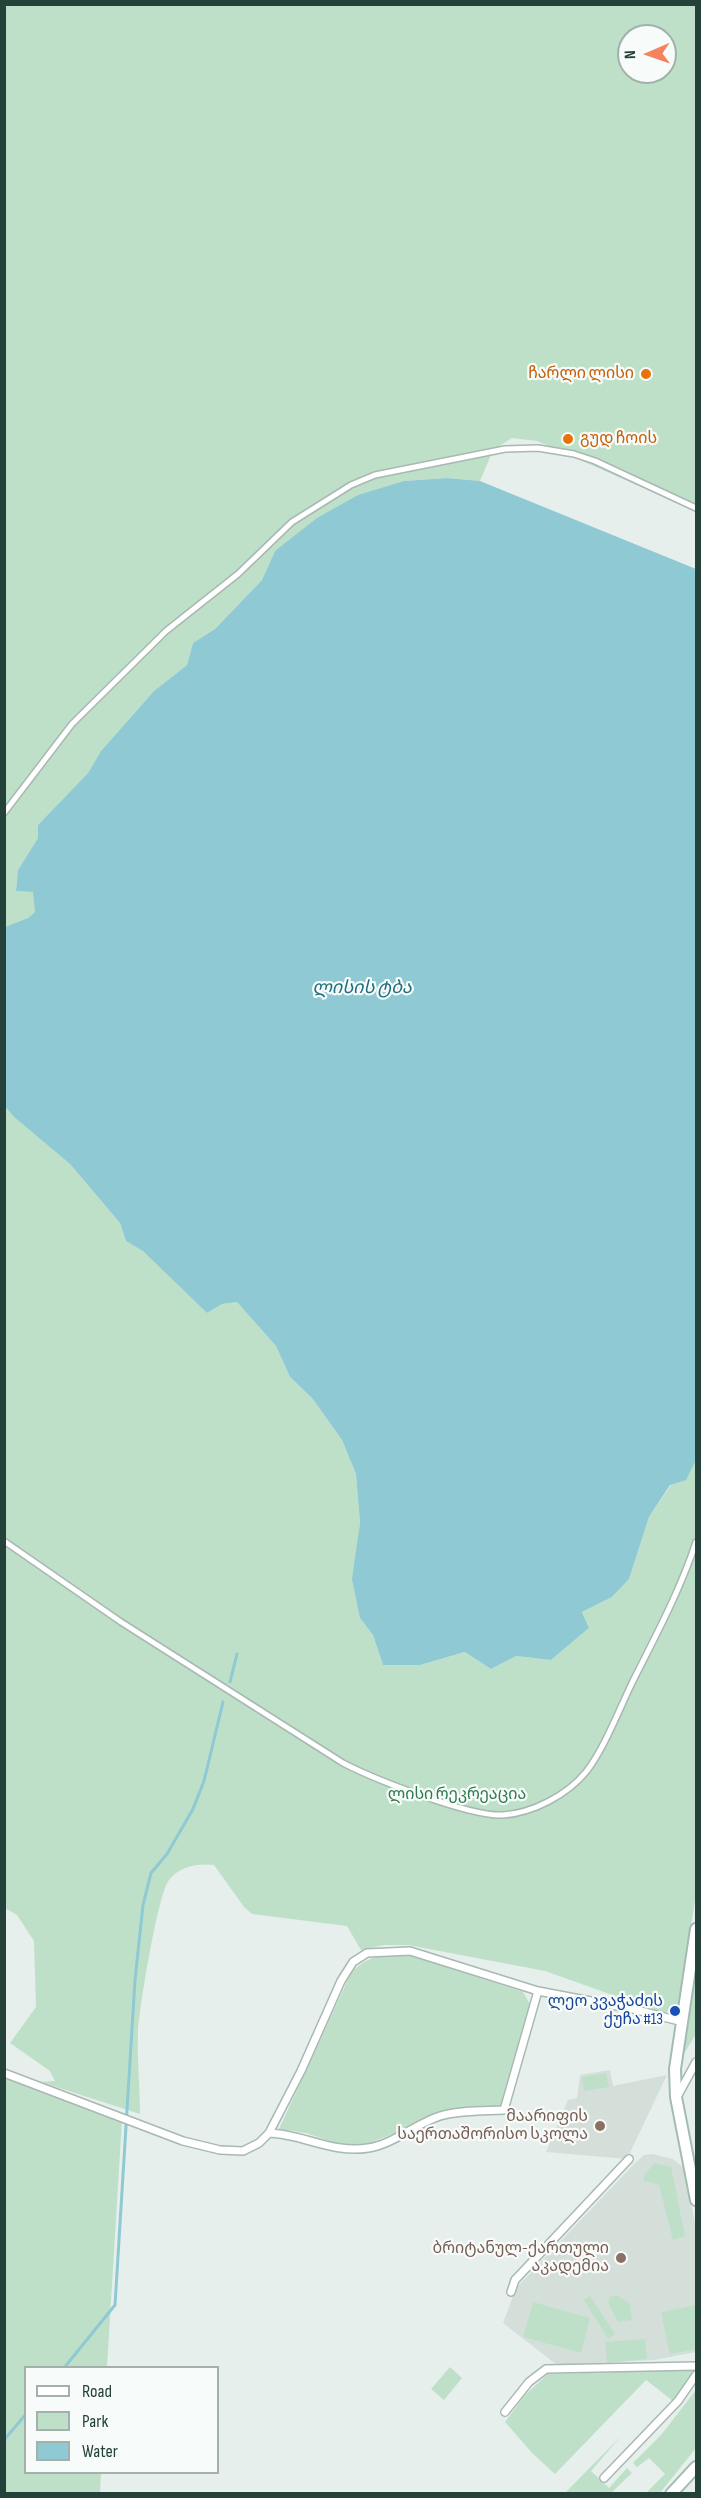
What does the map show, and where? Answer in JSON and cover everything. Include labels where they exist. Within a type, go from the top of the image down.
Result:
[{"type":"main road","points":[[696,1929],[675,2069],[676,2097],[696,2200]]},
{"type":"main road","points":[[671,2493],[696,2468]]},
{"type":"street","points":[[4,813],[72,724],[166,631],[238,574],[292,522],[351,484],[375,476],[505,449],[538,448],[563,451],[595,461],[696,508]]},
{"type":"street","points":[[4,1541],[121,1622],[344,1763],[366,1775],[491,1815],[502,1815],[531,1808],[562,1793],[587,1770],[669,1606],[696,1542]]},
{"type":"street","points":[[4,2073],[97,2110],[122,2116],[183,2140],[220,2150],[243,2151],[259,2143],[269,2133],[301,2071],[341,1981],[353,1962],[367,1953],[410,1951],[538,1990],[633,2009],[683,2022]]},
{"type":"street","points":[[269,2133],[290,2134],[342,2150],[370,2148],[411,2132],[439,2116],[504,2110],[538,1990]]},
{"type":"street","points":[[676,2097],[696,2062]]},
{"type":"street","points":[[511,2292],[515,2280],[629,2159]]},
{"type":"street","points":[[505,2412],[529,2382],[546,2369],[696,2366]]},
{"type":"street","points":[[604,2478],[678,2401],[696,2375]]},
{"type":"shaded area","name":"მაარიფის საერთაშორისო სკოლა","points":[[610,2070],[613,2086],[667,2075],[627,2159],[546,2152],[568,2100],[577,2098],[580,2075]]},
{"type":"shaded area","name":"ბრიტანულ-ქართული აკადემია","points":[[652,2154],[673,2159],[684,2168],[696,2228],[696,2352],[654,2360],[557,2365],[503,2323],[516,2288],[635,2163],[644,2155]]},
{"type":"green space","points":[[5,5],[696,5],[696,511],[537,441],[512,438],[493,450],[480,481],[447,478],[404,481],[275,551],[262,580],[215,629],[193,643],[187,665],[154,691],[101,751],[88,773],[38,825],[38,838],[18,870],[16,891],[34,892],[35,912],[28,918],[5,927]]},
{"type":"green space","name":"ლისი რეკრეაცია","points":[[5,1105],[14,1117],[70,1164],[120,1223],[126,1241],[143,1250],[207,1313],[222,1304],[237,1302],[276,1346],[290,1377],[312,1398],[342,1440],[356,1474],[360,1523],[357,1549],[360,1618],[373,1635],[383,1665],[420,1665],[466,1652],[491,1669],[516,1656],[551,1660],[589,1628],[582,1612],[612,1597],[629,1579],[649,1517],[671,1485],[696,1460],[696,1894],[678,2009],[663,2013],[545,1971],[408,1945],[384,1945],[361,1950],[347,1926],[252,1914],[244,1907],[214,1865],[202,1865],[190,1866],[173,1875],[165,1889],[160,1906],[145,1978],[138,2032],[140,2114],[41,2082],[55,2081],[50,2071],[10,2043],[36,2007],[34,1941],[17,1915],[5,1908]]},
{"type":"green space","points":[[388,1954],[406,1954],[523,1992],[530,2004],[530,2012],[502,2107],[483,2106],[435,2113],[409,2128],[366,2144],[341,2145],[306,2133],[279,2129],[351,1973],[368,1960]]},
{"type":"green space","points":[[696,1966],[696,2034],[683,2055]]},
{"type":"green space","points":[[606,2073],[609,2087],[584,2091],[582,2077]]},
{"type":"green space","points":[[4,2076],[122,2120],[107,2366],[24,2366],[24,2474],[101,2474],[100,2493],[5,2493]]},
{"type":"green space","points":[[654,2163],[671,2167],[685,2236],[673,2240],[659,2185],[644,2181],[644,2176]]},
{"type":"green space","points":[[617,2295],[630,2304],[632,2320],[618,2322],[608,2303],[610,2297]]},
{"type":"green space","points":[[590,2296],[615,2334],[608,2339],[584,2300]]},
{"type":"green space","points":[[533,2302],[590,2318],[581,2353],[523,2337]]},
{"type":"green space","points":[[696,2305],[696,2349],[670,2354],[661,2312]]},
{"type":"green space","points":[[645,2339],[647,2359],[607,2363],[605,2342]]},
{"type":"green space","points":[[450,2367],[462,2378],[444,2400],[431,2389]]},
{"type":"green space","points":[[694,2370],[673,2401],[646,2380],[555,2474],[533,2454],[505,2422],[525,2395],[548,2374]]},
{"type":"green space","points":[[696,2390],[696,2448],[660,2493],[646,2493],[665,2474],[649,2458],[637,2467],[633,2463],[661,2435]]},
{"type":"green space","points":[[621,2436],[591,2471],[609,2488],[627,2468],[632,2473],[611,2493],[565,2493]]},
{"type":"water","name":"ლისის ტბა","points":[[447,478],[480,481],[696,569],[696,1460],[686,1480],[670,1485],[649,1517],[629,1579],[612,1597],[582,1612],[589,1628],[551,1660],[516,1656],[491,1669],[465,1652],[420,1665],[383,1665],[373,1635],[360,1618],[352,1579],[360,1523],[356,1474],[342,1440],[312,1398],[290,1377],[276,1346],[237,1302],[222,1304],[207,1313],[143,1251],[126,1241],[120,1223],[70,1164],[14,1117],[4,1105],[5,927],[28,918],[35,912],[33,892],[16,891],[18,870],[38,838],[38,825],[88,773],[101,751],[154,691],[187,665],[193,643],[215,629],[262,580],[275,551],[317,518],[358,495],[404,481]]},
{"type":"waterway","points":[[230,1682],[237,1654]]},
{"type":"waterway","points":[[66,2366],[115,2305],[135,1980],[143,1905],[151,1873],[167,1854],[193,1809],[204,1781],[223,1702]]},
{"type":"waterway","points":[[4,2440],[24,2416]]},
{"type":"place","name":"ჩარლი ლისი","points":[[646,374]]},
{"type":"place","name":"გუდ ჩოის","points":[[568,439]]},
{"type":"place","name":"ლეო კვაჭაძის ქუჩა #13","points":[[675,2011]]},
{"type":"place","name":"მაარიფის საერთაშორისო სკოლა","points":[[600,2126]]},
{"type":"place","name":"ბრიტანულ-ქართული აკადემია","points":[[621,2258]]}]
